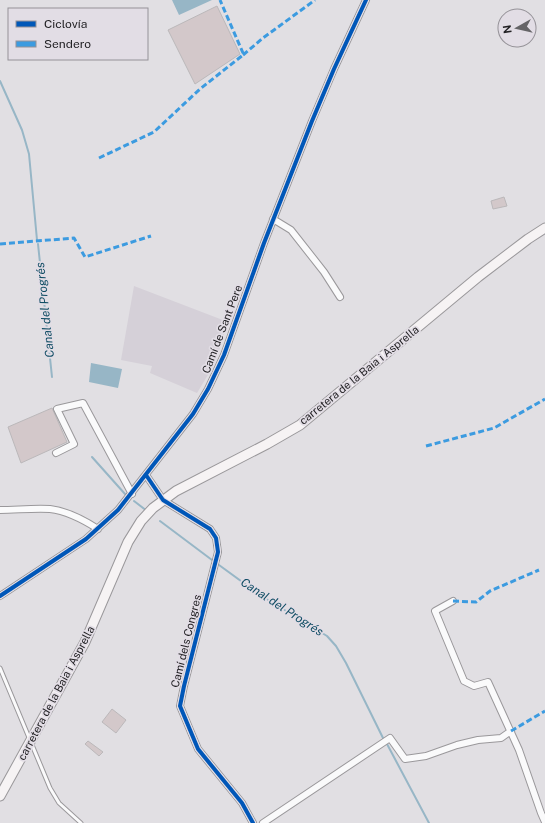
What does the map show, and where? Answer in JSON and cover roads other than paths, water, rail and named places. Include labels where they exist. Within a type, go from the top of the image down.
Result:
[{"type":"main road","name":"carretera de la Baia i Asprella","points":[[0,796],[85,642],[128,542],[141,521],[162,500],[176,491],[267,444],[300,425],[478,277],[545,228]]},
{"type":"street","name":"Camí de Sant Pere","points":[[0,596],[80,543],[98,529],[132,494],[193,414],[208,389],[224,356],[273,219],[334,69],[366,0]]},
{"type":"street","points":[[273,219],[291,230],[324,272],[340,297]]},
{"type":"street","points":[[56,453],[74,444],[57,410],[83,403],[132,494]]},
{"type":"street","name":"Camí dels Congres","points":[[146,475],[162,500],[210,529],[216,538],[218,552],[180,706],[198,749],[242,803],[253,823]]},
{"type":"street","points":[[0,510],[50,509],[84,520],[98,529]]},
{"type":"street","points":[[453,602],[435,611],[464,681],[474,686],[488,682],[519,750],[540,814],[545,822]]},
{"type":"street","points":[[263,823],[390,738],[405,759],[426,756],[457,745],[478,740],[501,738],[511,731]]},
{"type":"lane","points":[[0,668],[50,788],[59,803],[81,823]]},
{"type":"water","points":[[172,0],[212,0],[179,15]]},
{"type":"water","points":[[91,363],[122,369],[118,388],[89,382]]},
{"type":"waterway","name":"Canal del Progrés","points":[[0,81],[22,130],[29,154],[37,240]]},
{"type":"waterway","name":"Canal del Progrés","points":[[38,244],[52,377]]},
{"type":"waterway","name":"Canal del Progrés","points":[[92,457],[125,494]]},
{"type":"waterway","name":"Canal del Progrés","points":[[134,501],[147,511]]},
{"type":"waterway","name":"Canal del Progrés","points":[[160,521],[212,560]]},
{"type":"waterway","name":"Canal del Progrés","points":[[219,565],[260,595],[327,636],[336,646],[346,663],[383,738]]},
{"type":"waterway","name":"Canal del Progrés","points":[[387,744],[429,823]]}]
